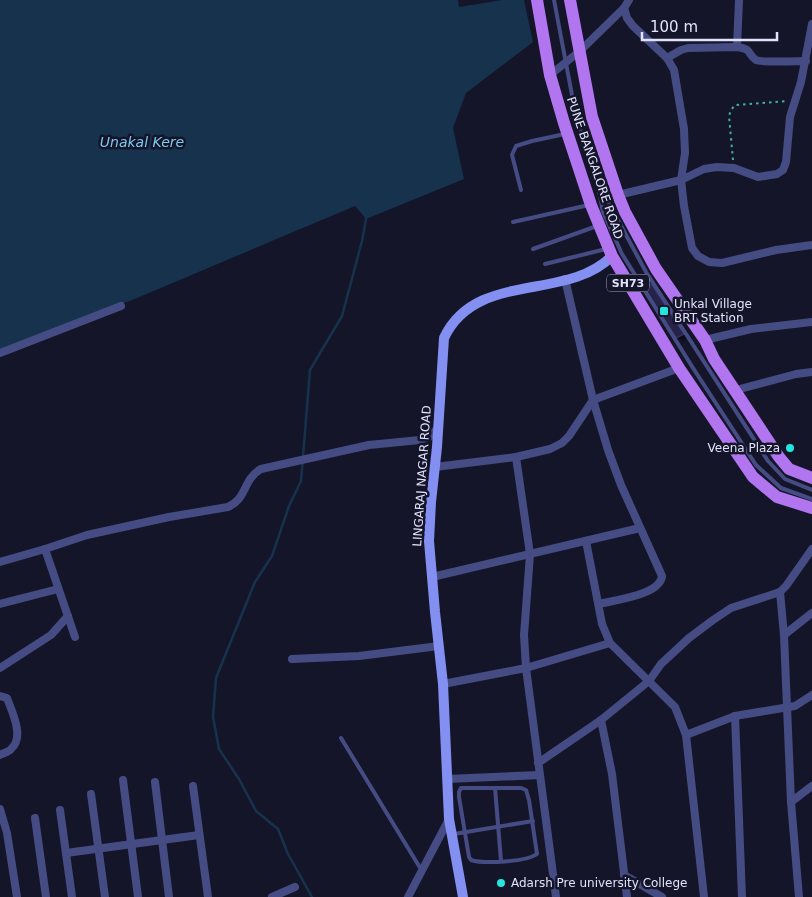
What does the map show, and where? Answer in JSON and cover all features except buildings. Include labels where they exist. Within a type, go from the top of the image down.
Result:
[{"type":"main road","name":"PUNE BANGALORE ROAD","points":[[537,0],[550,75],[567,134],[591,205],[610,252],[679,368],[753,477],[777,496],[812,508]]},
{"type":"main road","name":"PUNE BANGALORE ROAD","points":[[570,0],[592,117],[618,195],[656,269],[705,340],[714,359],[779,456],[789,469],[812,478]]},
{"type":"street","points":[[550,75],[580,51],[630,0]]},
{"type":"street","points":[[737,47],[739,0]]},
{"type":"street","points":[[624,8],[627,18],[633,26],[667,58],[677,80],[684,130],[685,153],[681,180],[692,248],[698,256],[708,262],[722,263],[776,250],[812,245]]},
{"type":"street","points":[[618,195],[681,180],[704,169],[717,167],[734,168],[758,177],[777,174],[783,170],[786,162],[790,116],[801,82],[812,24]]},
{"type":"street","points":[[667,58],[688,48],[737,47],[749,51],[754,58],[762,61],[806,61]]},
{"type":"street","name":"LINGARAJ NAGAR ROAD","points":[[463,897],[449,819],[443,684],[429,541],[444,338],[450,326],[460,314],[474,304],[494,296],[595,270],[603,266],[610,252]]},
{"type":"street","points":[[566,279],[593,400],[621,486],[662,571],[662,580],[652,590],[599,604]]},
{"type":"street","points":[[0,352],[121,306]]},
{"type":"street","points":[[705,340],[751,329],[812,322]]},
{"type":"street","points":[[435,467],[516,457],[550,448],[562,443],[593,400],[679,368]]},
{"type":"street","points":[[736,390],[796,374],[812,372]]},
{"type":"street","points":[[0,562],[88,535],[169,517],[228,507],[237,503],[253,473],[260,469],[369,445],[420,440],[429,436],[438,428]]},
{"type":"street","points":[[516,457],[530,554],[524,635],[526,668],[556,897]]},
{"type":"street","points":[[432,577],[640,528]]},
{"type":"street","points":[[586,541],[602,624],[610,643],[675,707],[686,735],[704,897]]},
{"type":"street","points":[[45,549],[75,637]]},
{"type":"street","points":[[538,763],[601,720],[649,681],[661,664],[689,638],[713,620],[731,608],[780,592],[812,549]]},
{"type":"street","points":[[0,604],[58,589]]},
{"type":"street","points":[[780,592],[799,897]]},
{"type":"street","points":[[784,635],[812,613]]},
{"type":"street","points":[[0,668],[51,635],[68,616]]},
{"type":"street","points":[[443,684],[526,668],[610,643]]},
{"type":"street","points":[[292,659],[359,656],[438,646]]},
{"type":"street","points":[[686,735],[735,716],[788,707],[812,695]]},
{"type":"street","points":[[0,696],[7,698],[17,734],[16,741],[11,750],[0,755]]},
{"type":"street","points":[[735,716],[742,897]]},
{"type":"street","points":[[601,720],[612,774],[627,897]]},
{"type":"street","points":[[447,779],[540,775]]},
{"type":"street","points":[[123,780],[138,897]]},
{"type":"street","points":[[155,782],[169,897]]},
{"type":"street","points":[[193,786],[208,897]]},
{"type":"street","points":[[792,802],[812,786]]},
{"type":"street","points":[[91,794],[105,897]]},
{"type":"street","points":[[0,809],[17,897]]},
{"type":"street","points":[[60,810],[72,897]]},
{"type":"street","points":[[35,818],[46,897]]},
{"type":"street","points":[[408,897],[449,819]]},
{"type":"street","points":[[66,852],[199,835]]},
{"type":"street","points":[[624,875],[662,897]]},
{"type":"street","points":[[272,897],[295,887]]},
{"type":"lane","points":[[554,0],[576,116],[597,181],[603,212],[622,254],[692,368],[756,465],[781,488],[812,499]]},
{"type":"lane","points":[[521,190],[512,155],[516,146],[567,134]]},
{"type":"lane","points":[[597,181],[650,279],[768,462],[785,479],[812,490]]},
{"type":"lane","points":[[513,222],[591,205]]},
{"type":"lane","points":[[533,249],[599,226]]},
{"type":"lane","points":[[545,264],[610,252]]},
{"type":"lane","points":[[341,738],[422,871]]},
{"type":"lane","points":[[461,788],[494,788],[522,788],[528,793],[537,854],[527,858],[482,862],[471,860],[469,857],[459,792],[461,788]]},
{"type":"lane","points":[[494,788],[501,860]]},
{"type":"lane","points":[[451,834],[533,821]]},
{"type":"path","points":[[734,168],[730,116],[731,110],[735,105],[795,100]]},
{"type":"water","name":"Unakal Kere","points":[[0,0],[458,0],[459,7],[502,0],[524,0],[533,42],[466,93],[453,128],[464,179],[366,219],[355,206],[137,298],[0,352]]},
{"type":"waterway","points":[[312,897],[288,854],[278,829],[256,811],[239,779],[219,749],[213,717],[216,678],[255,582],[272,556],[289,506],[301,481],[310,370],[342,316],[366,219]]},
{"type":"place","name":"Unkal Village BRT Station","points":[[664,311]]},
{"type":"place","name":"Veena Plaza","points":[[790,448]]},
{"type":"place","name":"Adarsh Pre university College","points":[[501,883]]}]
